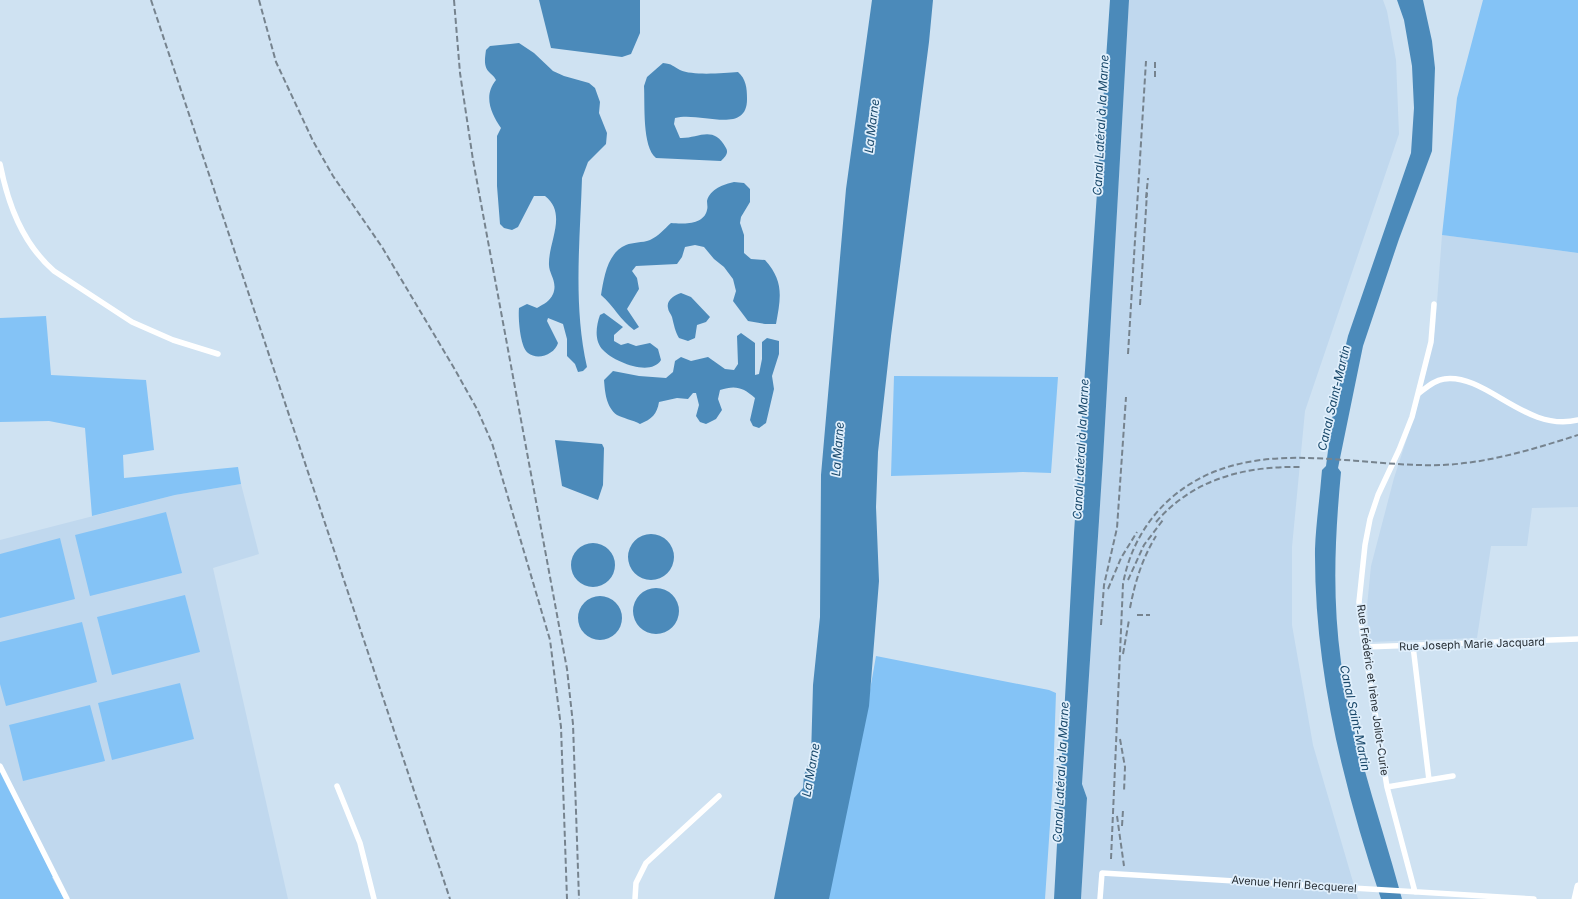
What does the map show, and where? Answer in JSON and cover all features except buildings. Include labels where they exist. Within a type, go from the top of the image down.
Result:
[{"type":"street","points":[[0,164],[9,200],[18,223],[31,246],[44,263],[54,272],[132,322],[172,340],[218,354]]},
{"type":"street","name":"Rue Frédéric et Irène Joliot-Curie","points":[[1421,899],[1414,892],[1387,787],[1365,647],[1360,602],[1365,545],[1370,519],[1378,495],[1407,432],[1431,342],[1434,304]]},
{"type":"street","points":[[1418,394],[1443,378],[1458,379],[1474,385],[1539,418],[1557,422],[1578,420]]},
{"type":"street","name":"Rue Joseph Marie Jacquard","points":[[1365,647],[1578,639]]},
{"type":"street","points":[[1413,646],[1429,780]]},
{"type":"street","points":[[0,766],[67,899]]},
{"type":"street","points":[[1387,787],[1454,776]]},
{"type":"street","points":[[337,786],[360,843],[374,899]]},
{"type":"street","points":[[635,899],[636,883],[646,863],[719,796]]},
{"type":"street","name":"Avenue Henri Becquerel","points":[[1100,899],[1102,872],[1534,899]]},
{"type":"street","points":[[1575,899],[1578,886]]},
{"type":"shaded area","points":[[1129,0],[1383,0],[1387,11],[1396,60],[1399,134],[1305,411],[1292,547],[1292,625],[1313,745],[1358,899],[1081,899],[1087,798],[1082,784],[1103,459]]},
{"type":"shaded area","points":[[1483,0],[1578,0],[1578,253],[1442,235],[1457,98]]},
{"type":"shaded area","points":[[1442,235],[1578,253],[1578,507],[1532,508],[1527,546],[1491,546],[1477,638],[1369,642],[1367,606],[1371,566],[1394,478],[1421,395],[1435,329]]},
{"type":"shaded area","points":[[46,316],[51,375],[146,380],[154,450],[123,455],[124,478],[238,467],[241,484],[175,495],[92,516],[85,428],[49,421],[0,422],[0,318]]},
{"type":"shaded area","points":[[894,376],[1058,377],[1051,473],[1023,472],[891,476]]},
{"type":"shaded area","points":[[241,484],[259,554],[213,568],[288,899],[67,899],[0,767],[0,540],[175,495]]},
{"type":"shaded area","points":[[166,512],[182,573],[90,596],[75,535]]},
{"type":"shaded area","points":[[60,538],[75,599],[0,618],[0,554]]},
{"type":"shaded area","points":[[185,595],[200,652],[112,675],[97,617]]},
{"type":"shaded area","points":[[82,622],[97,682],[6,706],[0,684],[0,642]]},
{"type":"shaded area","points":[[876,656],[1049,690],[1056,693],[1053,780],[1045,899],[824,899],[867,707]]},
{"type":"shaded area","points":[[180,683],[194,739],[112,760],[98,703]]},
{"type":"shaded area","points":[[90,705],[105,761],[23,781],[9,725]]},
{"type":"shaded area","points":[[0,766],[56,877],[52,877],[64,899],[0,899]]},
{"type":"water","points":[[539,0],[640,0],[640,33],[631,54],[622,57],[551,48]]},
{"type":"water","name":"La Marne","points":[[872,0],[933,0],[878,452],[876,507],[879,581],[869,706],[829,899],[774,899],[794,798],[803,788],[804,775],[811,757],[813,685],[820,617],[821,475],[846,189]]},
{"type":"water","name":"Canal Latéral à la Marne","points":[[1110,0],[1129,0],[1103,459],[1082,784],[1087,798],[1081,899],[1054,899],[1074,533]]},
{"type":"water","points":[[1397,0],[1423,0],[1432,41],[1435,68],[1432,151],[1399,239],[1363,346],[1338,468],[1341,472],[1335,567],[1338,638],[1352,722],[1402,899],[1381,899],[1367,856],[1343,770],[1333,726],[1325,682],[1320,638],[1316,594],[1315,549],[1322,470],[1326,466],[1337,382],[1348,336],[1411,153],[1414,108],[1412,66],[1404,20]]},
{"type":"water","points":[[519,43],[534,53],[553,71],[564,76],[589,83],[595,88],[600,102],[599,113],[607,133],[606,144],[588,162],[582,178],[578,273],[580,320],[587,367],[583,371],[578,372],[575,364],[567,356],[567,339],[563,324],[548,318],[547,321],[558,343],[550,353],[541,356],[532,355],[525,350],[520,332],[519,308],[527,304],[537,308],[544,304],[552,296],[554,290],[554,282],[549,265],[549,256],[556,220],[552,203],[545,196],[534,196],[518,227],[512,230],[504,228],[500,224],[497,186],[497,136],[501,128],[494,116],[489,98],[492,86],[496,80],[486,68],[485,56],[486,50],[490,46]]},
{"type":"water","points":[[663,63],[686,72],[693,73],[709,74],[738,72],[743,78],[747,98],[745,109],[740,116],[721,120],[697,117],[675,118],[674,124],[680,138],[705,134],[716,136],[726,148],[727,152],[721,161],[656,158],[652,152],[648,145],[646,135],[644,86],[647,77]]},
{"type":"water","points":[[734,182],[744,183],[750,189],[750,202],[741,217],[740,223],[744,235],[744,253],[751,259],[765,260],[778,282],[780,297],[776,324],[748,321],[733,301],[736,291],[733,279],[724,267],[714,259],[704,247],[695,245],[685,247],[682,257],[677,264],[636,266],[632,271],[637,278],[639,289],[627,309],[639,327],[634,330],[601,295],[608,267],[614,254],[626,245],[647,241],[653,238],[671,223],[681,224],[697,221],[702,218],[707,210],[707,201],[711,193],[726,184]]},
{"type":"water","points":[[681,293],[691,297],[710,317],[706,322],[697,325],[695,338],[688,341],[679,338],[668,309],[668,303],[670,300]]},
{"type":"water","points":[[604,313],[623,327],[614,335],[614,341],[621,345],[628,343],[636,346],[650,343],[658,349],[661,360],[656,365],[641,367],[632,366],[608,355],[600,346],[597,338],[600,315]]},
{"type":"water","points":[[741,333],[755,343],[755,375],[759,374],[762,359],[762,342],[767,338],[779,341],[779,354],[772,376],[774,389],[766,423],[759,428],[753,426],[750,420],[755,398],[747,391],[735,387],[720,390],[718,399],[722,410],[716,419],[706,424],[700,422],[696,416],[699,405],[696,393],[693,393],[688,399],[677,398],[659,402],[657,410],[653,416],[640,424],[617,415],[610,408],[604,380],[613,371],[639,376],[666,378],[673,372],[675,361],[681,357],[691,361],[708,357],[725,369],[734,370],[738,364],[737,336]]},
{"type":"water","points":[[555,440],[602,444],[604,448],[603,485],[598,500],[562,486]]},
{"type":"water","points":[[647,534],[655,534],[664,538],[670,544],[674,557],[670,570],[664,576],[655,580],[647,580],[638,576],[632,570],[628,561],[628,553],[632,544],[638,538]]},
{"type":"water","points":[[589,543],[597,543],[602,544],[609,549],[614,556],[614,574],[609,581],[602,586],[589,587],[581,584],[574,577],[571,569],[571,561],[574,553],[581,546]]},
{"type":"water","points":[[656,588],[669,592],[675,598],[679,611],[675,624],[669,630],[656,634],[643,630],[637,624],[633,611],[637,598],[643,592]]},
{"type":"water","points":[[596,596],[604,596],[616,602],[622,614],[622,622],[616,634],[604,640],[596,640],[584,634],[578,622],[578,614],[584,602]]},
{"type":"railway","points":[[151,0],[450,899]]},
{"type":"railway","points":[[259,0],[276,62],[313,141],[333,176],[382,247],[454,368],[477,409],[492,443],[550,640],[561,727],[567,899]]},
{"type":"railway","points":[[454,0],[460,73],[473,160],[567,669],[573,724],[579,899]]},
{"type":"railway","points":[[1128,354],[1146,61]]},
{"type":"railway","points":[[1155,62],[1155,77]]},
{"type":"railway","points":[[1146,198],[1148,178]]},
{"type":"railway","points":[[1140,305],[1147,193]]},
{"type":"railway","points":[[1101,625],[1104,585],[1117,528],[1126,397]]},
{"type":"railway","points":[[1111,859],[1123,584],[1129,560],[1140,537],[1153,516],[1171,498],[1201,478],[1233,465],[1267,459],[1337,459],[1407,465],[1460,464],[1511,454],[1578,435]]},
{"type":"railway","points":[[1156,522],[1171,507],[1187,495],[1204,485],[1222,478],[1241,472],[1260,469],[1301,467]]},
{"type":"railway","points":[[1128,580],[1144,545],[1163,520]]},
{"type":"railway","points":[[1108,589],[1121,558],[1137,532]]},
{"type":"railway","points":[[1130,608],[1140,571],[1156,536]]},
{"type":"railway","points":[[1137,615],[1150,615]]},
{"type":"railway","points":[[1123,654],[1129,620]]},
{"type":"railway","points":[[1120,739],[1125,767],[1124,792]]},
{"type":"railway","points":[[1122,826],[1123,810]]},
{"type":"railway","points":[[1117,816],[1124,866]]},
{"type":"water label","name":"Canal Saint-Martin","points":[[1334,398]]},
{"type":"water label","name":"Canal Saint-Martin","points":[[1355,718]]}]
